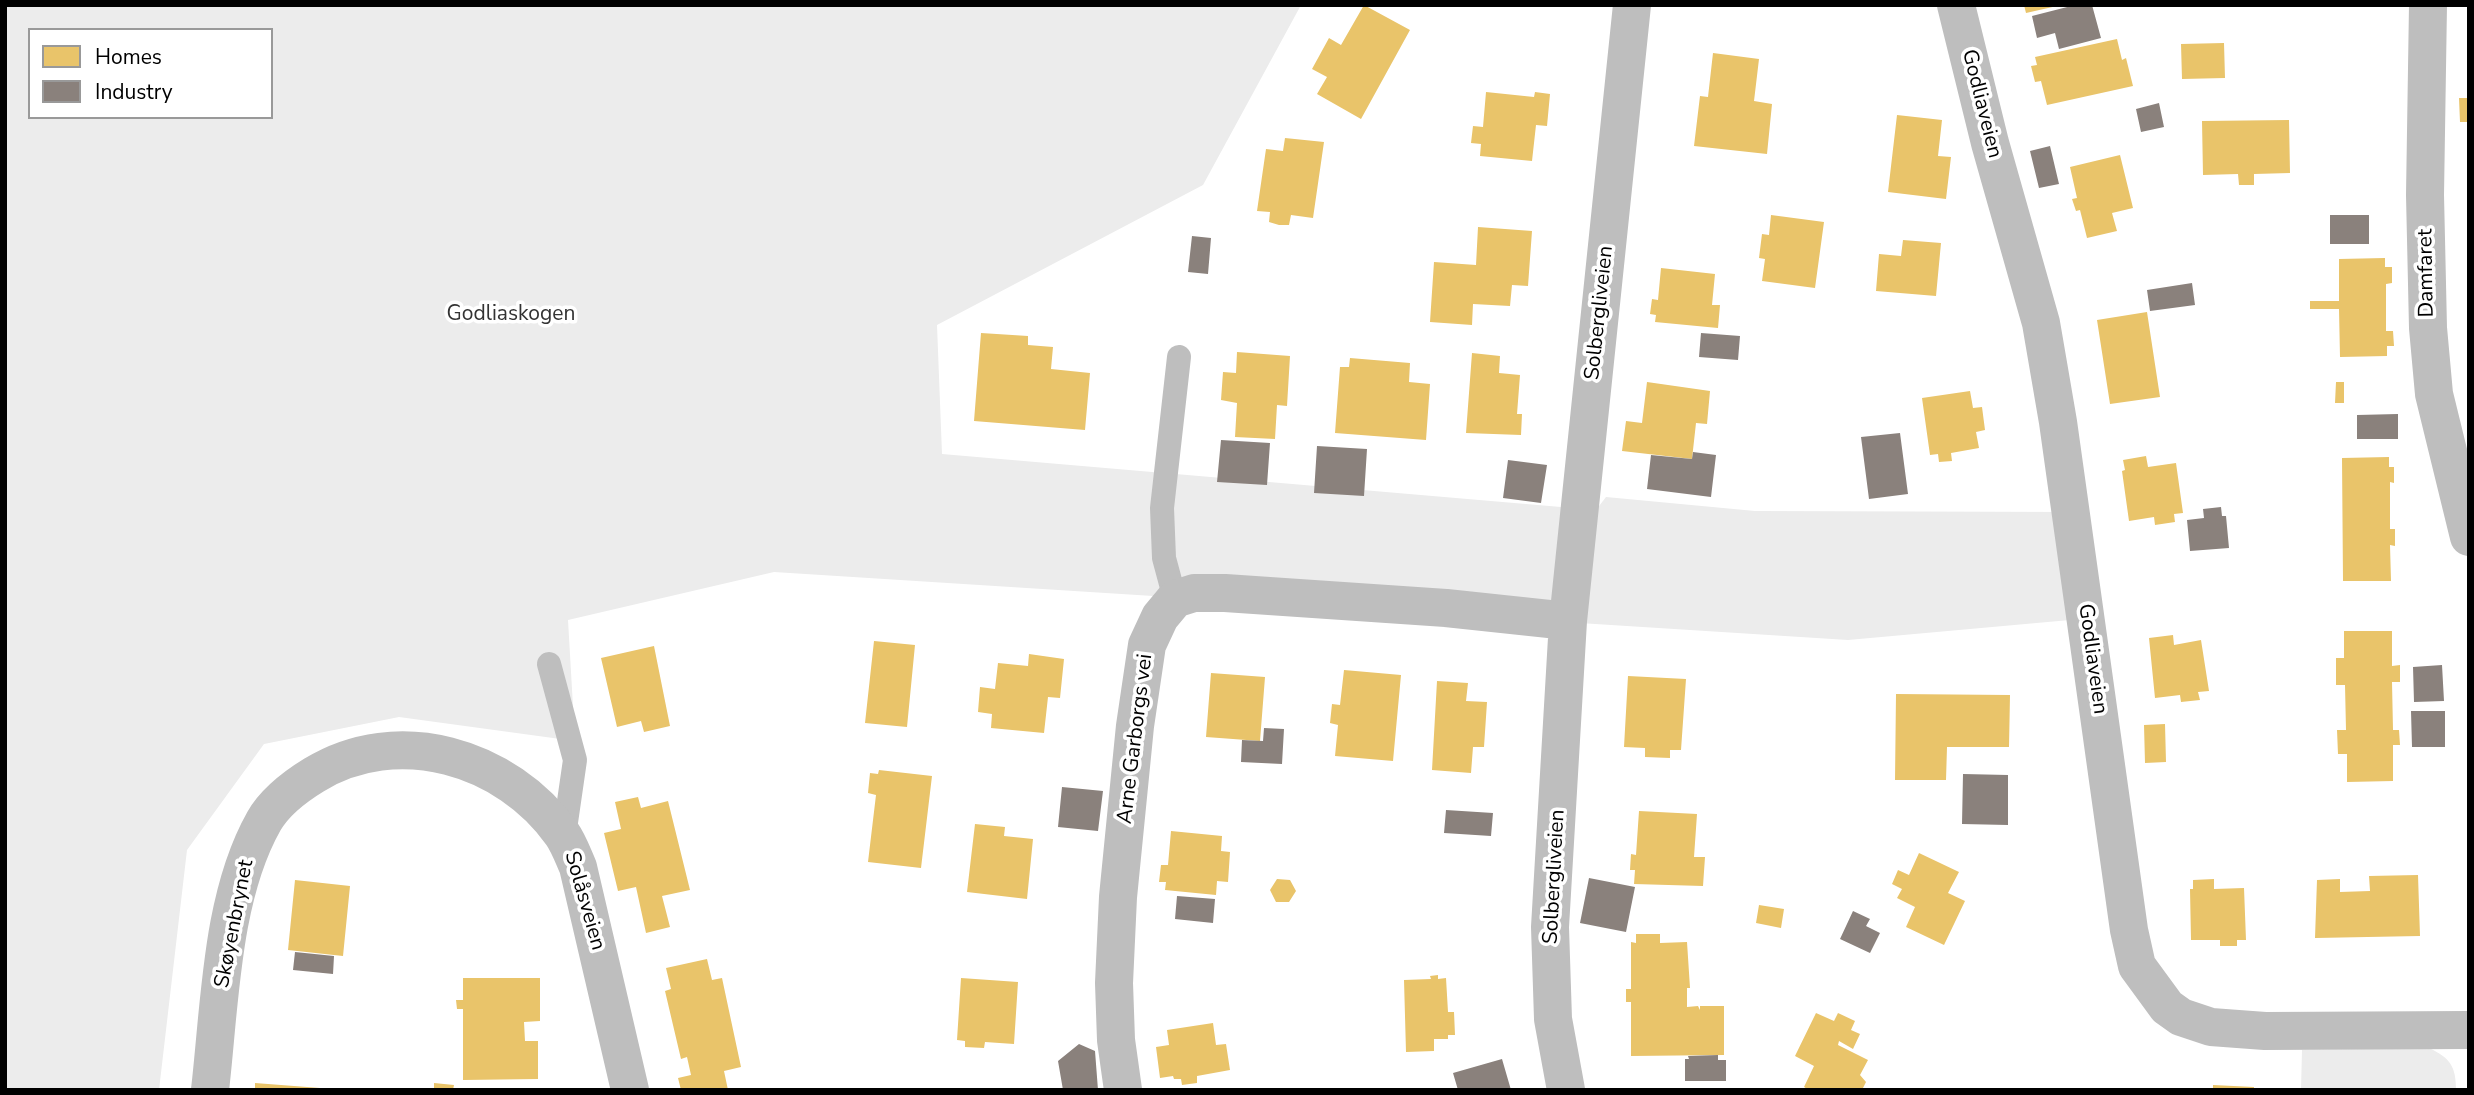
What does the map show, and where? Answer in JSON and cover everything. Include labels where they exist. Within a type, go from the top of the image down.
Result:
[{"type":"street","name":"Solbergliveien","points":[[1566,1090],[1553,1019],[1550,927],[1568,621],[1632,5]]},
{"type":"street","name":"Godliaveien","points":[[1956,5],[1990,143],[2040,323],[2058,422],[2129,930],[2137,966],[2167,1007],[2181,1017],[2211,1027],[2265,1031],[2469,1030]]},
{"type":"street","name":"Damfaret","points":[[2428,5],[2425,195],[2428,328],[2434,394],[2469,537]]},
{"type":"street","points":[[1175,599],[1194,593],[1226,593],[1446,608],[1568,621]]},
{"type":"street","name":"Arne Garborgs vei","points":[[1124,1090],[1116,1040],[1114,983],[1118,897],[1133,739],[1147,645],[1160,617],[1175,599]]},
{"type":"street","name":"Skøyenbrynet","points":[[210,1090],[228,939],[246,855],[266,817],[296,786],[335,762],[381,750],[425,751]]},
{"type":"street","name":"Solåsveien","points":[[425,751],[472,763],[513,784],[545,813],[564,836],[579,867],[630,1090]]},
{"type":"lane","points":[[1175,599],[1164,558],[1162,508],[1180,357]]},
{"type":"lane","points":[[549,664],[575,760],[564,836]]},
{"type":"green space","name":"Godliaskogen","points":[[5,5],[1301,5],[1203,185],[937,325],[942,454],[1596,510],[1606,497],[1755,511],[2074,512],[2092,618],[1848,640],[774,572],[568,620],[575,741],[399,717],[264,744],[187,850],[159,1090],[5,1090]]},
{"type":"green space","points":[[2429,1048],[2447,1059],[2455,1075],[2456,1090],[2301,1090],[2302,1050]]},
{"type":"building: Homes","points":[[1364,5],[1410,30],[1361,119],[1317,94],[1327,77],[1312,69],[1329,38],[1341,45]]},
{"type":"building: Homes","points":[[2024,5],[2057,5],[2057,6],[2026,13]]},
{"type":"building: Homes","points":[[2117,39],[2122,60],[2126,58],[2133,86],[2047,105],[2041,81],[2035,82],[2031,66],[2037,65],[2035,57]]},
{"type":"building: Homes","points":[[2224,43],[2225,78],[2182,79],[2181,44]]},
{"type":"building: Homes","points":[[1713,53],[1759,59],[1754,101],[1772,104],[1767,154],[1694,146],[1700,96],[1708,97]]},
{"type":"building: Homes","points":[[1486,92],[1534,97],[1535,92],[1550,94],[1547,126],[1536,125],[1532,161],[1480,156],[1481,144],[1471,143],[1473,126],[1483,127]]},
{"type":"building: Homes","points":[[2459,98],[2469,98],[2469,122],[2460,122]]},
{"type":"building: Homes","points":[[1897,115],[1942,120],[1938,156],[1951,157],[1946,199],[1888,192]]},
{"type":"building: Homes","points":[[2289,120],[2290,173],[2254,174],[2254,185],[2239,185],[2238,174],[2203,175],[2202,121]]},
{"type":"building: Homes","points":[[1285,138],[1324,142],[1313,218],[1291,215],[1289,225],[1279,225],[1269,222],[1270,212],[1257,211],[1266,149],[1283,151]]},
{"type":"building: Homes","points":[[2120,155],[2133,208],[2112,213],[2117,231],[2087,238],[2080,210],[2076,211],[2072,199],[2077,198],[2070,167]]},
{"type":"building: Homes","points":[[1771,215],[1824,222],[1815,288],[1762,281],[1765,259],[1759,258],[1762,234],[1769,235]]},
{"type":"building: Homes","points":[[1478,227],[1532,231],[1528,286],[1512,285],[1510,306],[1473,304],[1472,325],[1430,322],[1434,262],[1476,265]]},
{"type":"building: Homes","points":[[1903,240],[1941,243],[1936,296],[1876,291],[1879,254],[1901,256]]},
{"type":"building: Homes","points":[[2385,258],[2385,267],[2392,267],[2392,283],[2386,284],[2386,331],[2393,331],[2394,346],[2387,346],[2387,356],[2340,357],[2339,309],[2310,309],[2310,301],[2339,301],[2339,259]]},
{"type":"building: Homes","points":[[1661,268],[1715,274],[1712,305],[1720,305],[1718,328],[1655,322],[1656,315],[1650,314],[1652,299],[1658,300]]},
{"type":"building: Homes","points":[[2147,312],[2160,397],[2110,404],[2097,320]]},
{"type":"building: Homes","points":[[981,333],[1028,336],[1028,345],[1053,347],[1051,369],[1090,373],[1085,430],[974,421]]},
{"type":"building: Homes","points":[[1237,352],[1290,356],[1287,406],[1277,405],[1275,439],[1235,437],[1237,403],[1221,400],[1223,372],[1236,373]]},
{"type":"building: Homes","points":[[1472,353],[1500,356],[1499,373],[1520,375],[1517,414],[1522,414],[1521,435],[1466,433]]},
{"type":"building: Homes","points":[[1350,358],[1410,363],[1409,382],[1430,384],[1426,440],[1335,433],[1340,367],[1349,367]]},
{"type":"building: Homes","points":[[1647,382],[1710,391],[1707,424],[1696,423],[1692,459],[1622,451],[1626,421],[1642,423]]},
{"type":"building: Homes","points":[[2336,382],[2344,382],[2344,403],[2335,403]]},
{"type":"building: Homes","points":[[1970,391],[1973,408],[1982,407],[1985,430],[1976,432],[1979,448],[1951,453],[1952,461],[1939,462],[1938,454],[1930,455],[1922,398]]},
{"type":"building: Homes","points":[[2146,456],[2148,467],[2176,463],[2183,513],[2174,514],[2175,522],[2155,525],[2154,517],[2129,521],[2123,460]]},
{"type":"building: Homes","points":[[2389,457],[2389,467],[2394,467],[2394,483],[2390,482],[2390,529],[2395,529],[2395,546],[2390,545],[2391,581],[2343,581],[2342,458]]},
{"type":"building: Homes","points":[[2344,631],[2392,631],[2392,666],[2400,665],[2400,682],[2392,682],[2393,730],[2399,730],[2400,745],[2393,745],[2393,781],[2347,782],[2347,754],[2338,754],[2337,730],[2346,730],[2345,685],[2336,685],[2336,658],[2344,658]]},
{"type":"building: Homes","points":[[2173,635],[2174,645],[2201,640],[2209,691],[2198,692],[2200,700],[2181,702],[2180,695],[2155,698],[2149,638]]},
{"type":"building: Homes","points":[[874,641],[915,645],[907,727],[865,723]]},
{"type":"building: Homes","points":[[654,646],[670,726],[644,732],[641,721],[617,727],[601,658]]},
{"type":"building: Homes","points":[[1029,654],[1064,659],[1060,698],[1048,697],[1044,733],[991,728],[992,714],[978,712],[980,687],[995,689],[998,663],[1028,666]]},
{"type":"building: Homes","points":[[1344,670],[1401,675],[1393,761],[1335,756],[1338,725],[1330,723],[1332,704],[1340,705]]},
{"type":"building: Homes","points":[[1211,673],[1265,677],[1260,741],[1206,737]]},
{"type":"building: Homes","points":[[1628,676],[1686,679],[1681,750],[1670,750],[1670,758],[1645,757],[1645,748],[1624,747]]},
{"type":"building: Homes","points":[[1437,681],[1468,683],[1466,701],[1487,702],[1484,747],[1473,747],[1471,773],[1432,770]]},
{"type":"building: Homes","points":[[1896,694],[2010,695],[2009,747],[1947,747],[1946,780],[1895,780]]},
{"type":"building: Homes","points":[[2165,724],[2166,762],[2145,763],[2144,725]]},
{"type":"building: Homes","points":[[879,770],[932,776],[921,868],[868,862],[876,795],[868,793],[870,773],[878,774]]},
{"type":"building: Homes","points":[[638,797],[641,808],[668,801],[690,890],[662,896],[670,927],[646,933],[636,887],[618,891],[604,833],[621,829],[615,802]]},
{"type":"building: Homes","points":[[1639,811],[1697,814],[1694,857],[1705,857],[1703,886],[1634,884],[1635,870],[1630,870],[1631,854],[1636,855]]},
{"type":"building: Homes","points":[[975,824],[1005,827],[1004,836],[1033,839],[1027,899],[967,892]]},
{"type":"building: Homes","points":[[1171,831],[1222,836],[1221,851],[1230,852],[1228,882],[1217,881],[1216,895],[1165,890],[1166,882],[1159,882],[1161,865],[1168,865]]},
{"type":"building: Homes","points":[[1919,853],[1959,872],[1948,893],[1965,901],[1944,945],[1906,927],[1915,907],[1897,898],[1902,889],[1892,884],[1898,870],[1909,875]]},
{"type":"building: Homes","points":[[2418,875],[2420,936],[2315,938],[2317,880],[2340,879],[2340,892],[2370,891],[2369,876]]},
{"type":"building: Homes","points":[[1277,879],[1290,880],[1296,891],[1289,902],[1276,902],[1270,890]]},
{"type":"building: Homes","points":[[2214,879],[2214,889],[2244,888],[2246,940],[2237,940],[2237,946],[2220,946],[2220,940],[2191,940],[2190,889],[2193,889],[2193,880]]},
{"type":"building: Homes","points":[[295,880],[350,886],[343,956],[288,950]]},
{"type":"building: Homes","points":[[1759,905],[1784,909],[1781,928],[1756,923]]},
{"type":"building: Homes","points":[[1636,934],[1660,934],[1660,943],[1687,942],[1690,988],[1687,988],[1687,1007],[1698,1006],[1700,1010],[1700,1006],[1724,1006],[1724,1055],[1631,1056],[1631,1002],[1626,1002],[1626,989],[1631,989],[1631,942],[1636,943]]},
{"type":"building: Homes","points":[[707,959],[712,980],[722,978],[741,1067],[724,1071],[728,1090],[681,1090],[678,1078],[691,1075],[687,1057],[681,1059],[665,991],[671,989],[666,968]]},
{"type":"building: Homes","points":[[1438,975],[1438,979],[1446,978],[1448,1012],[1454,1012],[1455,1035],[1448,1035],[1448,1039],[1434,1039],[1434,1051],[1406,1052],[1404,980],[1431,979],[1430,976]]},
{"type":"building: Homes","points":[[463,978],[540,978],[540,1021],[524,1022],[525,1041],[538,1041],[538,1079],[463,1080],[463,1009],[457,1009],[456,1000],[463,1000]]},
{"type":"building: Homes","points":[[961,978],[1018,982],[1014,1044],[985,1042],[984,1048],[965,1047],[965,1041],[957,1040]]},
{"type":"building: Homes","points":[[1816,1013],[1834,1021],[1838,1013],[1855,1021],[1851,1030],[1860,1034],[1853,1049],[1839,1041],[1838,1045],[1868,1060],[1860,1075],[1866,1082],[1862,1090],[1809,1090],[1804,1087],[1814,1066],[1795,1056]]},
{"type":"building: Homes","points":[[1213,1023],[1216,1045],[1226,1044],[1230,1070],[1197,1076],[1197,1083],[1182,1085],[1181,1079],[1174,1079],[1173,1076],[1160,1078],[1156,1047],[1169,1045],[1167,1030]]},
{"type":"building: Homes","points":[[255,1083],[320,1088],[320,1090],[255,1090]]},
{"type":"building: Homes","points":[[434,1083],[454,1085],[453,1090],[434,1090]]},
{"type":"building: Homes","points":[[2213,1085],[2254,1087],[2254,1090],[2213,1090]]},
{"type":"building: Industry","points":[[2075,5],[2092,5],[2101,38],[2059,49],[2055,33],[2037,38],[2032,16]]},
{"type":"building: Industry","points":[[2159,103],[2164,127],[2141,132],[2136,109]]},
{"type":"building: Industry","points":[[2050,146],[2059,184],[2039,188],[2030,151]]},
{"type":"building: Industry","points":[[2330,215],[2369,215],[2369,244],[2330,244]]},
{"type":"building: Industry","points":[[1192,236],[1211,238],[1208,274],[1188,272]]},
{"type":"building: Industry","points":[[2192,283],[2195,305],[2150,311],[2147,290]]},
{"type":"building: Industry","points":[[1701,333],[1740,336],[1738,360],[1699,357]]},
{"type":"building: Industry","points":[[2398,414],[2398,439],[2357,439],[2357,415]]},
{"type":"building: Industry","points":[[1900,433],[1908,494],[1869,499],[1861,437]]},
{"type":"building: Industry","points":[[1221,440],[1270,443],[1267,485],[1217,482]]},
{"type":"building: Industry","points":[[1317,446],[1367,449],[1364,496],[1314,493]]},
{"type":"building: Industry","points":[[1693,452],[1716,455],[1711,497],[1647,489],[1651,455],[1692,459]]},
{"type":"building: Industry","points":[[1508,460],[1547,465],[1541,503],[1503,498]]},
{"type":"building: Industry","points":[[2221,507],[2222,516],[2226,516],[2229,548],[2190,551],[2187,520],[2204,518],[2203,509]]},
{"type":"building: Industry","points":[[2442,665],[2444,701],[2414,702],[2413,667]]},
{"type":"building: Industry","points":[[2411,711],[2445,711],[2445,747],[2412,747]]},
{"type":"building: Industry","points":[[1264,728],[1284,729],[1282,764],[1241,762],[1242,740],[1263,741]]},
{"type":"building: Industry","points":[[1963,774],[2008,775],[2008,825],[1962,824]]},
{"type":"building: Industry","points":[[1062,787],[1103,791],[1098,831],[1058,827]]},
{"type":"building: Industry","points":[[1446,810],[1493,813],[1491,836],[1444,833]]},
{"type":"building: Industry","points":[[1589,878],[1635,887],[1626,932],[1580,923]]},
{"type":"building: Industry","points":[[1177,896],[1215,899],[1213,923],[1175,919]]},
{"type":"building: Industry","points":[[1853,911],[1870,919],[1866,926],[1880,933],[1870,953],[1840,939]]},
{"type":"building: Industry","points":[[295,952],[334,956],[333,974],[293,970]]},
{"type":"building: Industry","points":[[1079,1044],[1095,1051],[1098,1090],[1063,1090],[1058,1061]]},
{"type":"building: Industry","points":[[1718,1055],[1718,1060],[1726,1060],[1726,1081],[1685,1081],[1685,1059],[1689,1059],[1688,1056]]},
{"type":"building: Industry","points":[[1502,1059],[1511,1090],[1458,1090],[1453,1073]]}]
